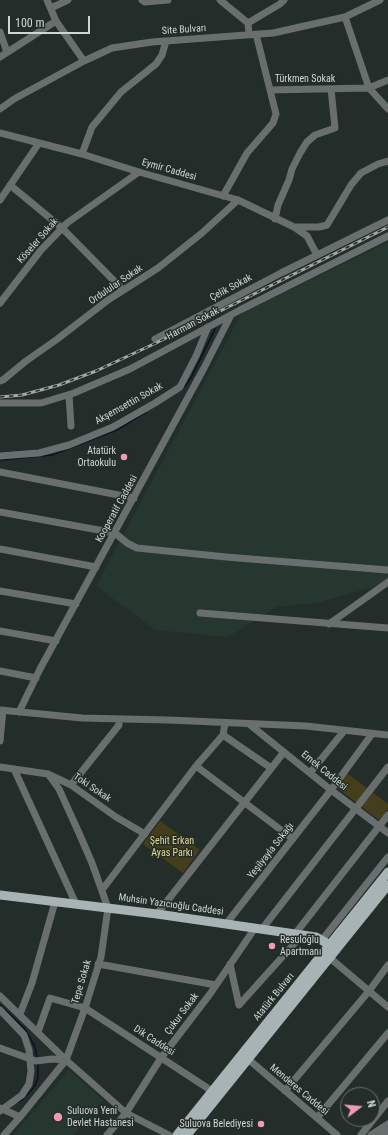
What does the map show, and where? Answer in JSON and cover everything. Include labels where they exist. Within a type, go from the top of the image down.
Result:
[{"type":"main road","name":"Atatürk Bulvarı","points":[[177,1135],[388,872]]},
{"type":"main road","name":"Atatürk Bulvarı","points":[[187,1135],[330,958],[329,945],[388,885]]},
{"type":"main road","name":"Muhsin Yazıcıoğlu Caddesi","points":[[0,896],[157,914],[299,934],[316,937],[329,945]]},
{"type":"street","points":[[47,0],[56,21],[84,61]]},
{"type":"street","points":[[51,8],[68,0]]},
{"type":"street","points":[[142,0],[145,2],[168,0]]},
{"type":"street","points":[[220,0],[248,23],[280,4],[284,0]]},
{"type":"street","name":"Site Bulvarı","points":[[0,109],[14,99],[84,61],[112,48],[152,42],[273,33],[345,18],[380,0]]},
{"type":"street","points":[[345,18],[369,88],[388,109]]},
{"type":"street","points":[[0,57],[56,21]]},
{"type":"street","name":"Türkmen Sokak","points":[[248,23],[253,34],[270,90],[369,88]]},
{"type":"street","points":[[0,32],[7,52]]},
{"type":"street","points":[[82,154],[92,127],[121,92],[140,75],[156,64],[162,55],[166,41]]},
{"type":"street","points":[[369,88],[388,80]]},
{"type":"street","points":[[275,219],[278,205],[292,169],[307,142],[315,135],[335,128],[331,89]]},
{"type":"street","points":[[224,196],[247,153],[274,123],[276,114],[270,90]]},
{"type":"street","name":"Eymir Caddesi","points":[[0,133],[82,154],[238,200],[294,227],[306,236],[317,255]]},
{"type":"street","points":[[0,200],[39,143]]},
{"type":"street","points":[[294,227],[319,227],[327,225],[351,185],[361,172],[388,161]]},
{"type":"street","name":"Köseler Sokak","points":[[0,303],[41,250],[67,223],[139,172]]},
{"type":"street","points":[[10,185],[62,228],[123,290]]},
{"type":"street","name":"Ordulular Sokak","points":[[0,381],[123,290],[158,268],[202,233],[238,200]]},
{"type":"street","name":"Çelik Sokak","points":[[155,339],[388,220]]},
{"type":"street","name":"Harman Sokak","points":[[0,403],[41,403],[69,395],[130,369],[231,315],[388,236]]},
{"type":"street","name":"Kooperatif Caddesi","points":[[19,712],[231,315]]},
{"type":"street","name":"Akşemsettin Sokak","points":[[0,456],[39,452],[69,445],[113,427],[180,387],[196,356],[208,327]]},
{"type":"street","points":[[69,395],[70,426]]},
{"type":"street","points":[[0,472],[134,498]]},
{"type":"street","points":[[0,512],[115,533],[127,544],[137,548],[234,558],[388,570]]},
{"type":"street","points":[[0,549],[96,567]]},
{"type":"street","points":[[329,624],[388,582]]},
{"type":"street","points":[[0,591],[76,604]]},
{"type":"street","points":[[200,613],[388,628]]},
{"type":"street","points":[[0,631],[56,641]]},
{"type":"street","points":[[0,671],[36,678]]},
{"type":"street","points":[[0,741],[2,710],[82,718],[306,726],[388,735]]},
{"type":"street","points":[[71,785],[119,725],[119,719]]},
{"type":"street","points":[[102,890],[196,766],[223,735],[225,723]]},
{"type":"street","name":"Emek Caddesi","points":[[249,724],[331,790],[388,833]]},
{"type":"street","points":[[310,773],[344,731]]},
{"type":"street","name":"Yeşilyayla Sokağı","points":[[226,924],[331,790],[372,734]]},
{"type":"street","points":[[223,735],[272,768]]},
{"type":"street","points":[[157,914],[284,752]]},
{"type":"street","points":[[196,766],[293,839]]},
{"type":"street","name":"Toki Sokak","points":[[0,767],[48,774],[71,785],[116,817],[145,834]]},
{"type":"street","name":"Çukur Sokak","points":[[107,1135],[126,1113],[162,1058],[230,964],[388,767]]},
{"type":"street","points":[[14,768],[76,904]]},
{"type":"street","points":[[48,774],[59,789],[92,863],[108,908]]},
{"type":"street","points":[[230,964],[239,1005],[299,934],[388,815]]},
{"type":"street","points":[[329,945],[388,857]]},
{"type":"street","points":[[20,1014],[32,983],[55,902]]},
{"type":"street","name":"Tepe Sokak","points":[[4,1135],[66,1060],[85,1008],[101,957],[108,908]]},
{"type":"street","points":[[330,958],[388,1007]]},
{"type":"street","points":[[98,964],[216,985]]},
{"type":"street","points":[[285,1091],[369,991],[388,965]]},
{"type":"street","points":[[0,996],[66,1060],[126,1113],[168,1135]]},
{"type":"street","name":"Dik Caddesi","points":[[38,1032],[50,998],[85,1008],[212,1091]]},
{"type":"street","points":[[0,1010],[24,1035],[30,1050],[29,1060],[31,1071],[29,1084],[22,1095],[1,1109]]},
{"type":"street","points":[[317,1118],[388,1034]]},
{"type":"street","points":[[0,1048],[29,1060],[66,1060]]},
{"type":"street","name":"Menderes Caddesi","points":[[248,1059],[337,1135]]},
{"type":"street","points":[[361,1135],[388,1101]]},
{"type":"street","points":[[1,1109],[20,1117]]},
{"type":"street","points":[[113,1135],[116,1124]]},
{"type":"street","points":[[371,1135],[388,1124]]},
{"type":"street","points":[[382,1135],[388,1131]]},
{"type":"shaded area","points":[[388,242],[388,583],[316,603],[276,607],[228,637],[155,630],[96,586],[241,314]]},
{"type":"shaded area","name":"Suluova Yeni Devlet Hastanesi","points":[[69,1070],[103,1100],[73,1135],[13,1135]]},
{"type":"green space","points":[[347,773],[388,804],[388,809],[379,820],[336,787]]},
{"type":"green space","name":"Şehit Erkan Ayas Parkı","points":[[160,821],[200,850],[183,873],[143,844]]},
{"type":"waterway","points":[[184,387],[191,378],[215,329]]},
{"type":"waterway","points":[[0,460],[52,455],[117,430],[146,412]]},
{"type":"waterway","points":[[0,1005],[25,1029],[35,1047],[37,1058]]},
{"type":"waterway","points":[[18,1102],[23,1099],[34,1087],[38,1078],[38,1062]]},
{"type":"railway","points":[[0,397],[22,395],[59,385],[96,371],[156,343],[388,227]]},
{"type":"place","name":"Atatürk Ortaokulu","points":[[124,457]]},
{"type":"place","name":"Resuloğlu Apartmanı","points":[[272,946]]},
{"type":"place","name":"Suluova Yeni Devlet Hastanesi","points":[[58,1117]]},
{"type":"place","name":"Suluova Belediyesi","points":[[261,1124]]}]
